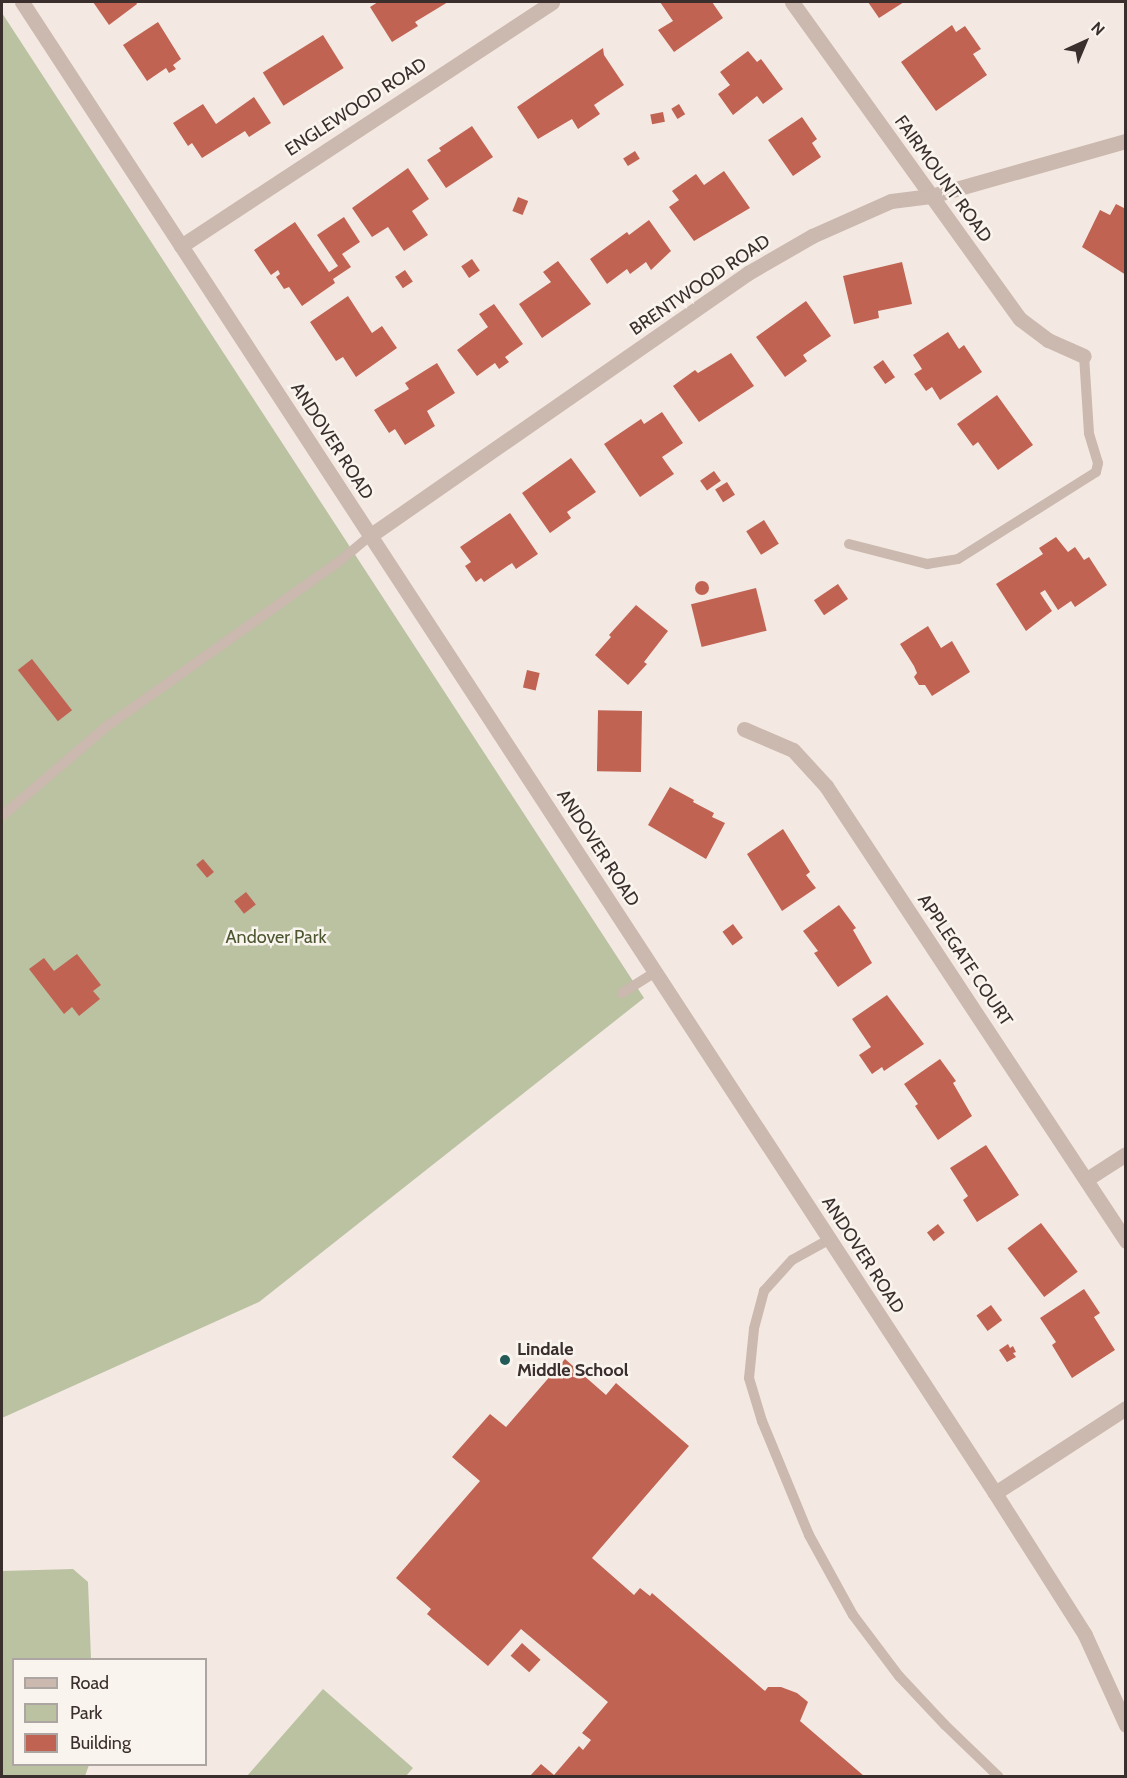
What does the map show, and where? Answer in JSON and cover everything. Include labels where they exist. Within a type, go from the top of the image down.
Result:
[{"type":"street","name":"ANDOVER ROAD","points":[[22,2],[994,1493],[1084,1635],[1125,1725]]},
{"type":"street","name":"ENGLEWOOD ROAD","points":[[181,246],[552,2]]},
{"type":"street","name":"FAIRMOUNT ROAD","points":[[792,2],[1020,319],[1048,340],[1084,356]]},
{"type":"street","name":"BRENTWOOD ROAD","points":[[371,535],[748,273],[812,236],[891,201],[931,196],[1125,141]]},
{"type":"street","name":"APPLEGATE COURT","points":[[744,729],[793,750],[826,786],[1087,1179],[1125,1241]]},
{"type":"street","points":[[1087,1179],[1125,1154]]},
{"type":"street","points":[[994,1493],[1125,1408]]},
{"type":"lane","points":[[849,544],[927,564],[958,559],[1096,472],[1098,463],[1089,433],[1084,356]]},
{"type":"lane","points":[[2,816],[106,727],[340,561],[371,535]]},
{"type":"lane","points":[[622,993],[656,972]]},
{"type":"lane","points":[[830,1239],[792,1260],[779,1271],[764,1291],[754,1329],[749,1378],[762,1421],[809,1535],[853,1615],[899,1676],[998,1776]]},
{"type":"green space","name":"Andover Park","points":[[2,13],[644,998],[259,1302],[2,1418]]},
{"type":"green space","points":[[73,1569],[88,1582],[91,1658],[12,1658],[12,1766],[89,1766],[85,1776],[2,1776],[2,1571]]},
{"type":"green space","points":[[323,1689],[413,1768],[406,1776],[247,1776]]},
{"type":"building","points":[[93,2],[136,2],[137,4],[109,25]]},
{"type":"building","points":[[378,2],[448,2],[415,22],[418,26],[392,42],[370,7]]},
{"type":"building","points":[[660,2],[712,2],[723,18],[674,52],[658,30],[673,21]]},
{"type":"building","points":[[868,2],[904,2],[879,18]]},
{"type":"building","points":[[158,22],[181,59],[173,65],[176,69],[169,73],[166,68],[147,81],[123,45]]},
{"type":"building","points":[[952,25],[956,32],[965,26],[981,49],[973,54],[987,75],[936,111],[901,62]]},
{"type":"building","points":[[323,35],[344,68],[283,106],[263,73]]},
{"type":"building","points":[[603,48],[604,55],[624,85],[594,105],[600,114],[578,129],[572,119],[538,139],[517,107]]},
{"type":"building","points":[[748,51],[757,62],[761,59],[783,89],[763,104],[757,96],[733,115],[718,94],[730,85],[720,72]]},
{"type":"building","points":[[254,97],[271,123],[249,137],[245,131],[202,158],[192,143],[188,146],[173,123],[203,104],[216,124]]},
{"type":"building","points":[[679,104],[685,114],[677,119],[671,109]]},
{"type":"building","points":[[663,112],[665,122],[652,124],[650,114]]},
{"type":"building","points":[[802,117],[817,139],[812,143],[821,157],[793,176],[768,140]]},
{"type":"building","points":[[472,126],[493,157],[446,188],[427,160],[441,151],[439,148]]},
{"type":"building","points":[[635,151],[640,159],[628,166],[623,158]]},
{"type":"building","points":[[408,168],[429,199],[412,211],[428,235],[404,251],[388,227],[372,237],[352,208]]},
{"type":"building","points":[[724,171],[750,208],[694,241],[669,207],[679,200],[672,191],[696,174],[704,185]]},
{"type":"building","points":[[518,197],[528,201],[523,215],[512,211]]},
{"type":"building","points":[[1116,204],[1126,209],[1126,275],[1082,247],[1100,210],[1110,215]]},
{"type":"building","points":[[344,217],[360,242],[342,254],[351,267],[333,279],[335,283],[302,306],[289,287],[284,289],[276,277],[280,274],[278,270],[271,275],[254,250],[295,222],[329,272],[338,266],[317,235]]},
{"type":"building","points":[[649,220],[671,251],[651,270],[646,262],[630,274],[627,269],[607,284],[590,259],[627,232],[629,235]]},
{"type":"building","points":[[472,259],[480,271],[469,278],[461,266]]},
{"type":"building","points":[[558,261],[591,304],[542,338],[519,304],[551,282],[543,272]]},
{"type":"building","points":[[902,262],[912,304],[878,311],[879,318],[854,324],[843,276]]},
{"type":"building","points":[[405,270],[413,282],[403,288],[395,277]]},
{"type":"building","points":[[348,296],[372,333],[382,326],[397,348],[356,377],[343,357],[336,361],[310,322]]},
{"type":"building","points":[[806,301],[831,336],[803,355],[807,361],[785,377],[756,337]]},
{"type":"building","points":[[494,304],[523,344],[505,357],[509,362],[499,369],[495,363],[477,376],[457,350],[488,327],[479,314]]},
{"type":"building","points":[[948,332],[959,349],[964,345],[982,372],[940,400],[932,387],[926,391],[914,374],[922,369],[913,355]]},
{"type":"building","points":[[731,353],[754,386],[699,422],[673,386],[695,370],[698,373]]},
{"type":"building","points":[[883,360],[895,377],[885,384],[873,367]]},
{"type":"building","points":[[437,363],[455,393],[427,411],[435,426],[405,445],[395,429],[389,433],[374,410],[409,389],[405,383]]},
{"type":"building","points":[[997,395],[1033,445],[998,470],[978,442],[973,446],[957,424]]},
{"type":"building","points":[[662,412],[683,443],[662,457],[674,474],[640,497],[604,444],[641,419],[644,424]]},
{"type":"building","points":[[571,458],[596,492],[567,512],[571,518],[550,533],[522,493]]},
{"type":"building","points":[[714,471],[721,481],[707,491],[700,481]]},
{"type":"building","points":[[727,482],[735,495],[723,502],[715,489]]},
{"type":"building","points":[[510,513],[538,554],[516,569],[512,563],[484,582],[481,578],[476,582],[465,566],[471,562],[460,547]]},
{"type":"building","points":[[764,520],[779,544],[761,555],[746,531]]},
{"type":"building","points":[[1056,537],[1068,552],[1075,547],[1084,560],[1089,557],[1107,585],[1075,607],[1071,601],[1058,610],[1045,590],[1040,593],[1052,611],[1026,631],[996,584],[1043,554],[1039,548]]},
{"type":"building","points":[[702,581],[707,583],[709,588],[707,593],[702,595],[697,593],[695,588],[697,583]]},
{"type":"building","points":[[838,584],[848,599],[824,615],[814,600]]},
{"type":"building","points":[[756,588],[767,631],[702,647],[691,604]]},
{"type":"building","points":[[636,605],[668,631],[644,662],[647,664],[628,685],[595,655],[611,637],[609,635]]},
{"type":"building","points":[[928,626],[941,648],[952,641],[970,672],[932,696],[925,685],[919,685],[914,677],[917,673],[900,644]]},
{"type":"building","points":[[32,659],[72,710],[58,721],[18,670]]},
{"type":"building","points":[[527,670],[540,673],[536,690],[523,688]]},
{"type":"building","points":[[598,710],[642,711],[641,772],[597,771]]},
{"type":"building","points":[[670,787],[714,813],[712,817],[725,823],[706,859],[648,825]]},
{"type":"building","points":[[783,829],[810,872],[806,875],[816,888],[782,911],[747,854]]},
{"type":"building","points":[[203,859],[214,872],[207,878],[196,865]]},
{"type":"building","points":[[246,892],[256,905],[244,914],[234,901]]},
{"type":"building","points":[[839,905],[856,928],[853,930],[872,963],[838,987],[814,953],[818,951],[803,931]]},
{"type":"building","points":[[733,924],[743,938],[732,945],[722,932]]},
{"type":"building","points":[[77,954],[101,985],[93,991],[100,999],[79,1016],[72,1007],[64,1014],[29,969],[44,958],[54,971]]},
{"type":"building","points":[[887,995],[924,1044],[884,1071],[882,1067],[872,1074],[859,1055],[871,1047],[852,1019]]},
{"type":"building","points":[[940,1059],[956,1081],[953,1083],[972,1116],[938,1140],[915,1106],[918,1104],[904,1084]]},
{"type":"building","points":[[986,1145],[1019,1195],[977,1222],[963,1200],[968,1196],[950,1168]]},
{"type":"building","points":[[1041,1223],[1078,1272],[1044,1297],[1007,1248]]},
{"type":"building","points":[[938,1224],[945,1233],[934,1241],[927,1233]]},
{"type":"building","points":[[1084,1289],[1100,1313],[1094,1317],[1115,1350],[1072,1378],[1052,1345],[1056,1342],[1040,1318]]},
{"type":"building","points":[[991,1305],[1002,1320],[988,1331],[976,1316]]},
{"type":"building","points":[[1008,1344],[1010,1348],[1013,1346],[1016,1352],[1013,1353],[1016,1357],[1007,1362],[999,1350]]},
{"type":"building","points":[[565,1359],[606,1395],[616,1383],[689,1446],[592,1558],[634,1595],[640,1588],[650,1596],[652,1593],[765,1691],[768,1687],[781,1687],[797,1693],[808,1702],[800,1721],[864,1776],[530,1776],[541,1764],[554,1775],[579,1746],[583,1750],[591,1740],[582,1733],[608,1702],[521,1629],[488,1666],[427,1614],[431,1609],[396,1578],[480,1481],[452,1457],[490,1414],[506,1427]]},
{"type":"building","points":[[522,1643],[541,1660],[529,1672],[511,1656]]},
{"type":"place","name":"Lindale Middle School","points":[[505,1360]]}]
